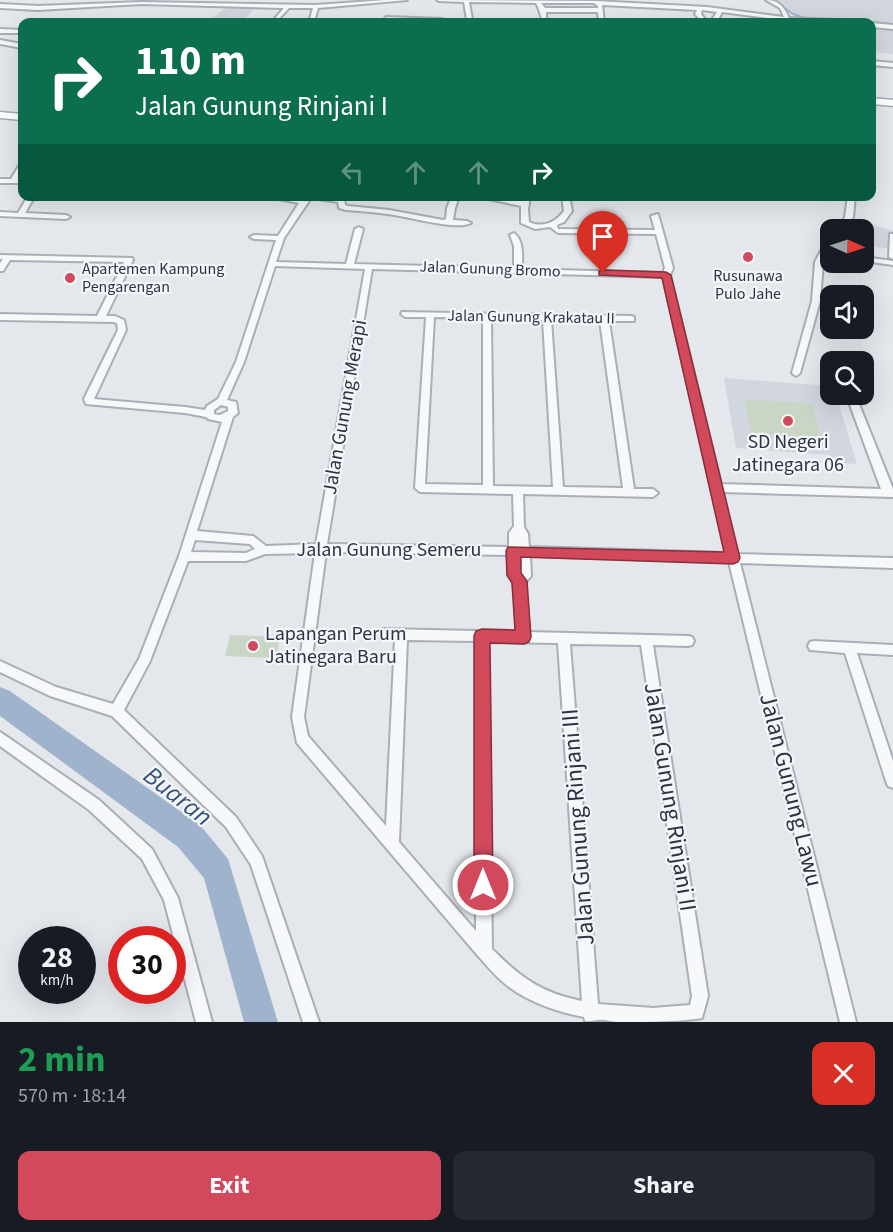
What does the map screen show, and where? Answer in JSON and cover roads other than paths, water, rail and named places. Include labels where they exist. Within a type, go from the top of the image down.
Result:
[{"type":"main road","points":[[876,97],[893,102]]},
{"type":"main road","points":[[876,101],[893,102]]},
{"type":"main road","points":[[0,109],[18,110]]},
{"type":"main road","points":[[0,115],[18,117]]},
{"type":"street","points":[[1,8],[157,2],[287,7],[314,4],[384,11],[405,0]]},
{"type":"street","points":[[441,18],[439,0],[537,0],[700,9],[780,18]]},
{"type":"street","points":[[537,0],[543,10],[544,18]]},
{"type":"street","points":[[768,0],[782,7],[787,18]]},
{"type":"street","points":[[466,1],[470,18]]},
{"type":"street","points":[[38,8],[47,3]]},
{"type":"street","points":[[543,10],[597,4]]},
{"type":"street","points":[[277,18],[287,7]]},
{"type":"street","points":[[700,9],[698,14],[701,18]]},
{"type":"street","points":[[716,18],[720,11]]},
{"type":"street","points":[[876,25],[893,27]]},
{"type":"street","points":[[0,31],[18,32]]},
{"type":"street","points":[[0,42],[18,44]]},
{"type":"street","points":[[876,63],[893,65]]},
{"type":"street","points":[[13,181],[18,172]]},
{"type":"street","points":[[0,181],[18,181]]},
{"type":"street","points":[[20,215],[29,201]]},
{"type":"street","points":[[219,442],[210,408],[218,403],[232,381],[280,238],[305,201]]},
{"type":"street","points":[[341,201],[342,206],[346,207],[467,223]]},
{"type":"street","points":[[448,222],[454,201]]},
{"type":"street","points":[[526,201],[525,223],[535,227],[660,232]]},
{"type":"street","points":[[555,228],[567,211],[566,201]]},
{"type":"street","points":[[848,219],[851,201]]},
{"type":"street","points":[[0,214],[66,217]]},
{"type":"street","name":"Jalan Gunung Lawu","points":[[655,216],[669,268],[666,275],[716,488],[848,1022]]},
{"type":"street","points":[[350,266],[359,229]]},
{"type":"street","points":[[514,235],[518,246],[518,270]]},
{"type":"street","points":[[893,236],[893,257]]},
{"type":"street","points":[[254,237],[280,238]]},
{"type":"street","points":[[0,269],[4,257],[129,261],[100,319]]},
{"type":"street","points":[[874,260],[893,263]]},
{"type":"street","points":[[796,373],[814,310],[820,261]]},
{"type":"street","name":"Jalan Gunung Bromo","points":[[272,264],[666,275]]},
{"type":"street","name":"Jalan Gunung Merapi","points":[[369,266],[321,548],[298,717],[302,739],[392,842]]},
{"type":"street","name":"Jalan Gunung Krakatau II","points":[[405,314],[631,319]]},
{"type":"street","name":"Jalan Gunung Krakatau II","points":[[430,315],[420,488],[653,493]]},
{"type":"street","points":[[487,316],[488,489]]},
{"type":"street","points":[[0,317],[115,319],[123,325],[89,402],[185,410],[213,417],[228,417]]},
{"type":"street","points":[[547,318],[558,490]]},
{"type":"street","points":[[604,319],[629,492]]},
{"type":"street","points":[[116,711],[144,661],[184,556],[219,442],[228,417],[234,411],[232,381]]},
{"type":"street","points":[[185,410],[218,403],[233,404]]},
{"type":"street","points":[[716,488],[891,493],[855,405]]},
{"type":"street","points":[[518,490],[519,527],[523,534],[519,551],[525,576],[519,581],[524,637]]},
{"type":"street","name":"Jalan Gunung Semeru","points":[[191,535],[253,540],[264,549]]},
{"type":"street","name":"Jalan Gunung Semeru","points":[[184,556],[246,557],[264,549],[321,548],[519,551],[893,563]]},
{"type":"street","points":[[384,634],[688,641]]},
{"type":"street","points":[[401,634],[392,842],[484,952],[515,982],[552,1004],[591,1015]]},
{"type":"street","points":[[482,636],[484,952]]},
{"type":"street","name":"Jalan Gunung Rinjani III","points":[[564,638],[591,1015]]},
{"type":"street","name":"Jalan Gunung Rinjani II","points":[[591,1015],[617,1020],[676,1020],[696,1012],[700,996],[646,640]]},
{"type":"street","points":[[814,646],[893,650]]},
{"type":"street","points":[[849,648],[893,781]]},
{"type":"street","points":[[0,666],[54,692],[116,711],[231,822],[257,861],[311,1022]]},
{"type":"street","points":[[0,738],[94,805],[147,854],[171,898],[204,1022]]},
{"type":"waterway","points":[[773,0],[793,14],[804,18]]},
{"type":"waterway","points":[[876,23],[893,24]]},
{"type":"waterway","name":"Buaran","points":[[0,700],[189,836],[217,870],[261,1022]]},
{"type":"place","name":"Rusunawa Pulo Jahe","points":[[748,257]]},
{"type":"place","name":"Apartemen Kampung Pengarengan","points":[[70,278]]},
{"type":"place","name":"SD Negeri Jatinegara 06","points":[[788,421]]},
{"type":"place","name":"Lapangan Perum Jatinegara Baru","points":[[253,646]]}]
